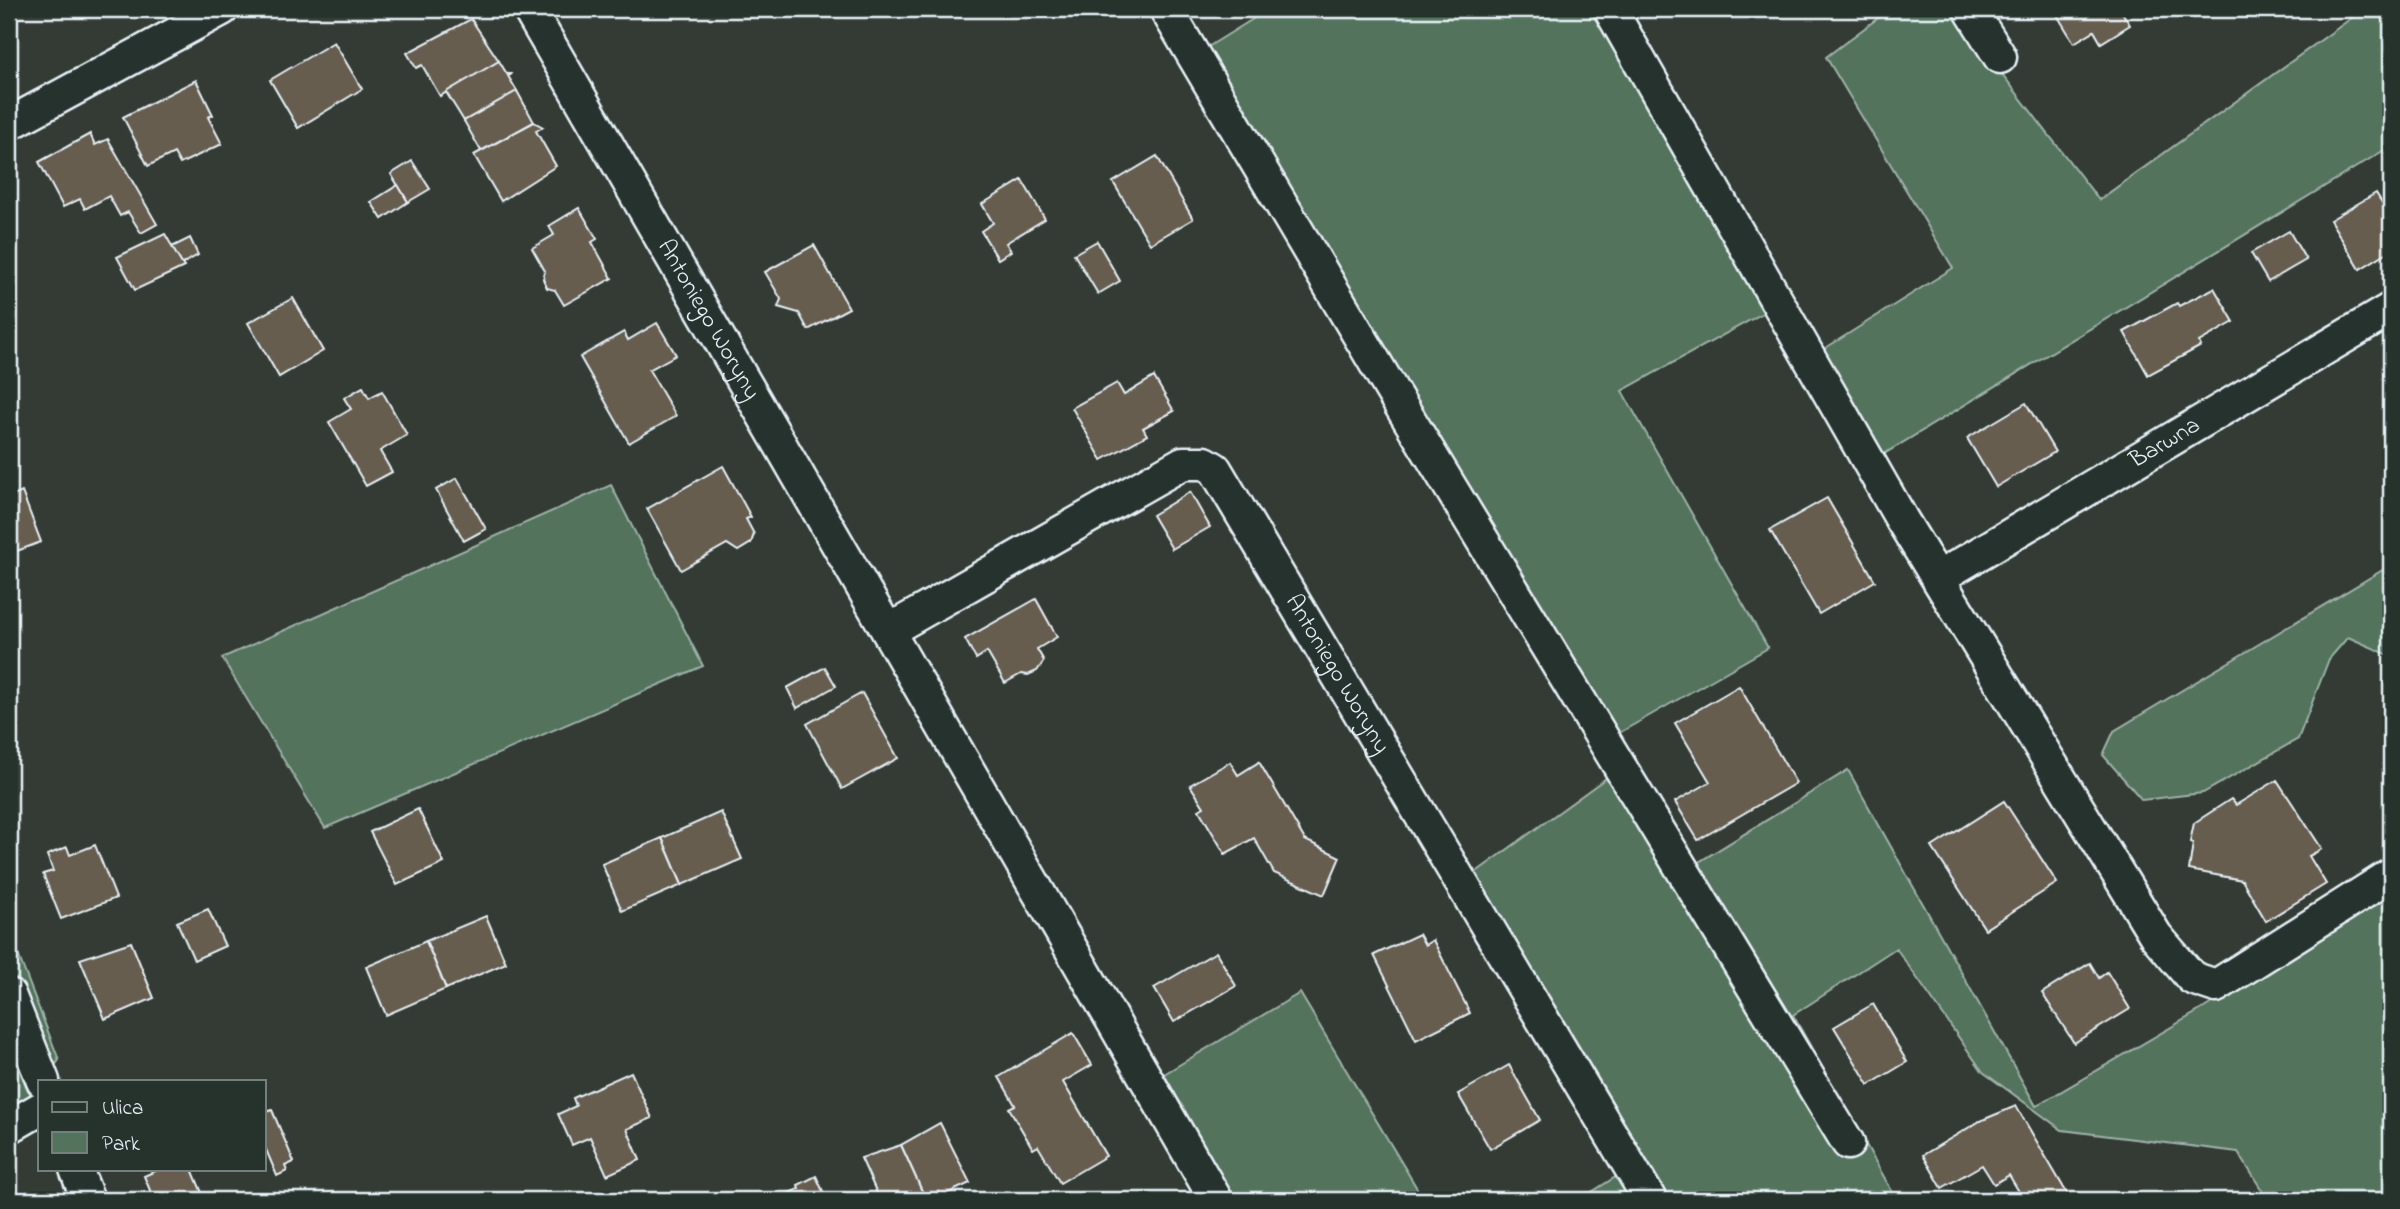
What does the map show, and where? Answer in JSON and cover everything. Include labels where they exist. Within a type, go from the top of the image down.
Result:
[{"type":"street","points":[[9,124],[222,9]]},
{"type":"street","name":"Antoniego Woryny","points":[[529,9],[1216,1200]]},
{"type":"street","points":[[1166,9],[1392,390],[1848,1143]]},
{"type":"street","points":[[1610,9],[1938,578],[2156,936],[2192,978],[2216,986],[2391,875]]},
{"type":"street","points":[[1969,9],[2000,57]]},
{"type":"street","name":"Barwna","points":[[1938,578],[2391,309]]},
{"type":"street","name":"Antoniego Woryny","points":[[888,631],[1183,463],[1205,463],[1215,469],[1650,1200]]},
{"type":"street","points":[[9,995],[43,1080]]},
{"type":"street","points":[[9,1127],[38,1111]]},
{"type":"street","points":[[76,1170],[88,1200]]},
{"type":"green space","points":[[1269,9],[1594,9],[1770,309],[1622,391],[1768,648],[1614,736],[1689,868],[1848,770],[2036,1106],[2204,1008],[2391,891],[2391,1200],[2268,1200],[2238,1152],[2062,1130],[1983,1072],[1896,948],[1793,1015],[1897,1200],[1870,1200],[1866,1194],[1855,1200],[1671,1200],[1475,873],[1613,773],[1203,50]]},
{"type":"green space","points":[[1890,9],[1952,9],[2099,200],[2364,9],[2391,9],[2391,146],[1879,457],[1824,349],[1953,268],[1826,57]]},
{"type":"green space","points":[[611,485],[703,666],[325,828],[222,658]]},
{"type":"green space","points":[[2391,565],[2391,656],[2348,637],[2329,659],[2298,739],[2203,793],[2142,800],[2103,755],[2114,731]]},
{"type":"green space","points":[[9,931],[59,1060],[44,1080],[38,1080],[36,1091],[9,1108]]},
{"type":"green space","points":[[1300,993],[1424,1200],[1212,1200],[1228,1187],[1164,1074]]},
{"type":"green space","points":[[1622,1173],[1637,1200],[1579,1200]]},
{"type":"building","points":[[2059,9],[2120,9],[2130,25],[2101,43],[2094,31],[2074,43],[2057,15]]},
{"type":"building","points":[[471,19],[499,61],[440,96],[422,65],[416,68],[407,53]]},
{"type":"building","points":[[334,42],[362,89],[298,128],[270,80]]},
{"type":"building","points":[[499,61],[507,74],[512,74],[508,76],[517,91],[464,121],[446,92]]},
{"type":"building","points":[[196,80],[213,115],[208,117],[222,144],[180,164],[174,153],[148,166],[123,117]]},
{"type":"building","points":[[517,91],[534,122],[481,151],[464,121]]},
{"type":"building","points":[[534,122],[543,127],[536,131],[556,166],[501,201],[474,155]]},
{"type":"building","points":[[90,134],[95,145],[108,139],[157,224],[141,233],[128,212],[120,216],[109,196],[85,209],[80,199],[63,207],[39,162]]},
{"type":"building","points":[[1157,156],[1193,219],[1150,244],[1113,182]]},
{"type":"building","points":[[412,161],[430,189],[408,202],[391,174]]},
{"type":"building","points":[[1022,180],[1045,219],[1006,243],[1011,251],[998,259],[981,231],[993,223],[982,204]]},
{"type":"building","points":[[398,185],[408,202],[382,219],[371,202]]},
{"type":"building","points":[[2376,193],[2391,217],[2391,250],[2360,269],[2330,220]]},
{"type":"building","points":[[579,208],[597,239],[592,242],[612,278],[564,305],[555,290],[547,288],[543,279],[545,271],[532,248],[554,235],[549,226]]},
{"type":"building","points":[[2289,231],[2306,260],[2268,282],[2251,253]]},
{"type":"building","points":[[165,234],[184,267],[135,290],[117,257]]},
{"type":"building","points":[[190,238],[198,255],[182,264],[172,247]]},
{"type":"building","points":[[1097,241],[1120,281],[1098,294],[1074,254]]},
{"type":"building","points":[[814,245],[849,308],[808,330],[799,313],[778,307],[781,299],[765,272]]},
{"type":"building","points":[[2214,288],[2234,322],[2199,342],[2201,346],[2148,375],[2124,332],[2177,303],[2179,306]]},
{"type":"building","points":[[293,298],[323,351],[279,377],[248,323]]},
{"type":"building","points":[[657,323],[676,355],[649,370],[676,416],[629,443],[580,357],[624,332],[628,340]]},
{"type":"building","points":[[1154,377],[1174,411],[1143,428],[1147,435],[1102,460],[1072,408],[1117,383],[1124,395]]},
{"type":"building","points":[[363,387],[369,398],[382,391],[407,435],[380,451],[392,472],[366,486],[329,422],[351,409],[344,398]]},
{"type":"building","points":[[2026,403],[2055,452],[1996,487],[1967,438]]},
{"type":"building","points":[[723,466],[751,517],[746,519],[754,534],[751,543],[738,551],[727,544],[681,570],[647,509]]},
{"type":"building","points":[[457,478],[486,529],[464,541],[436,490]]},
{"type":"building","points":[[22,492],[41,542],[9,554],[9,498]]},
{"type":"building","points":[[1190,492],[1210,527],[1172,549],[1152,515]]},
{"type":"building","points":[[1827,498],[1875,581],[1819,614],[1770,530]]},
{"type":"building","points":[[1036,599],[1057,637],[1037,649],[1044,661],[1037,671],[1028,675],[1021,674],[1005,683],[987,652],[976,659],[965,639]]},
{"type":"building","points":[[825,667],[836,686],[797,708],[787,688]]},
{"type":"building","points":[[1739,686],[1796,783],[1698,840],[1675,802],[1710,782],[1675,723]]},
{"type":"building","points":[[862,693],[898,758],[842,789],[807,724]]},
{"type":"building","points":[[1230,762],[1238,775],[1259,762],[1305,840],[1340,857],[1324,895],[1274,873],[1254,838],[1225,854],[1199,810],[1204,807],[1190,785]]},
{"type":"building","points":[[2277,780],[2322,849],[2309,856],[2326,884],[2266,921],[2242,880],[2189,870],[2193,843],[2190,842],[2194,823],[2231,799],[2236,805]]},
{"type":"building","points":[[2004,801],[2057,883],[1985,929],[1932,847]]},
{"type":"building","points":[[418,809],[444,863],[397,885],[370,832]]},
{"type":"building","points":[[721,812],[742,859],[682,885],[662,838]]},
{"type":"building","points":[[662,838],[682,885],[622,911],[602,864]]},
{"type":"building","points":[[95,845],[116,898],[61,919],[43,874],[53,871],[47,855],[67,847],[70,855]]},
{"type":"building","points":[[208,909],[225,946],[194,960],[177,922]]},
{"type":"building","points":[[486,916],[506,963],[446,989],[426,941]]},
{"type":"building","points":[[1419,934],[1425,945],[1433,940],[1470,1013],[1416,1040],[1374,955]]},
{"type":"building","points":[[426,941],[446,989],[386,1015],[366,967]]},
{"type":"building","points":[[131,942],[154,998],[105,1019],[80,959]]},
{"type":"building","points":[[1216,952],[1236,986],[1174,1022],[1154,988]]},
{"type":"building","points":[[2090,963],[2099,978],[2107,972],[2130,1009],[2074,1043],[2042,993]]},
{"type":"building","points":[[1873,1004],[1907,1062],[1869,1085],[1834,1027]]},
{"type":"building","points":[[1073,1033],[1092,1065],[1063,1082],[1106,1156],[1060,1183],[1038,1146],[1033,1149],[1009,1108],[1015,1105],[999,1077]]},
{"type":"building","points":[[1509,1065],[1540,1120],[1490,1149],[1458,1094]]},
{"type":"building","points":[[631,1072],[652,1118],[627,1129],[640,1160],[607,1175],[590,1137],[572,1145],[558,1114],[576,1106],[573,1098]]},
{"type":"building","points":[[2016,1106],[2071,1200],[2024,1200],[2009,1175],[1994,1184],[1982,1165],[1942,1188],[1923,1155],[1980,1121]]},
{"type":"building","points":[[272,1110],[294,1162],[285,1166],[287,1171],[277,1176],[266,1150],[266,1112]]},
{"type":"building","points":[[940,1123],[970,1183],[940,1197],[938,1192],[925,1198],[901,1145]]},
{"type":"building","points":[[901,1145],[927,1200],[880,1200],[861,1158]]},
{"type":"building","points":[[158,1170],[192,1170],[205,1200],[154,1200],[144,1176]]},
{"type":"building","points":[[816,1176],[827,1200],[781,1200],[779,1197],[799,1189],[798,1185]]}]
